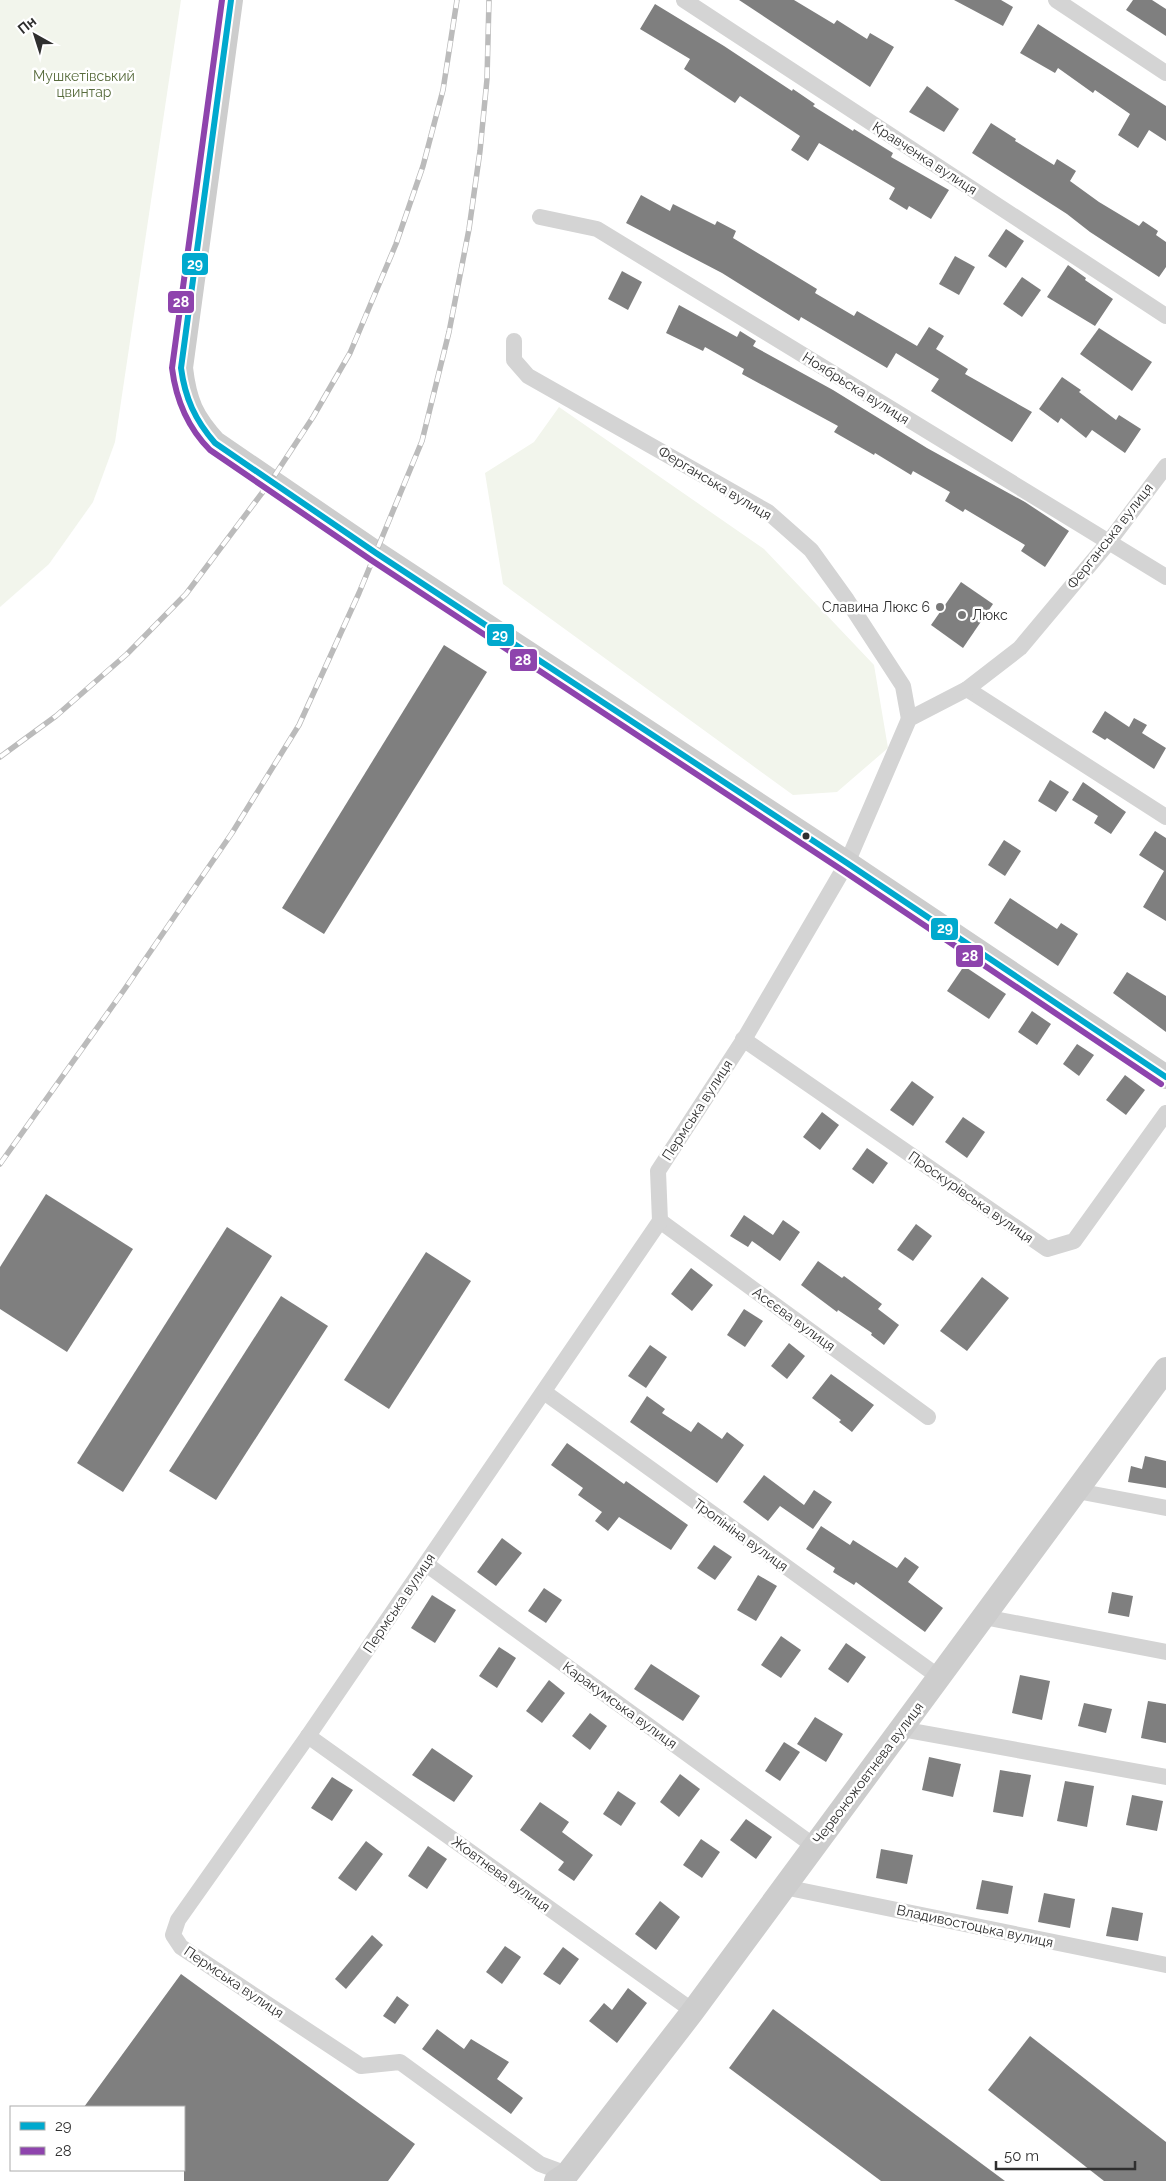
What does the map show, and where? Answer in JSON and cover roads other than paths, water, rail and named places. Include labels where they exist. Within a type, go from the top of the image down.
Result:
[{"type":"main road","points":[[231,0],[181,368],[183,387],[199,426],[215,443],[376,553],[847,863],[1166,1077]]},
{"type":"main road","name":"Червоножовтнева вулиця","points":[[563,2179],[694,2012],[1166,1369]]},
{"type":"street","name":"Кравченка вулиця","points":[[684,0],[1166,316]]},
{"type":"street","points":[[1056,0],[1166,73]]},
{"type":"street","name":"Ноябрьска вулиця","points":[[540,217],[597,229],[1166,577]]},
{"type":"street","name":"Ферганська вулиця","points":[[514,341],[514,360],[528,376],[768,512],[811,550],[847,600],[903,686],[909,719],[967,689],[1020,648],[1108,543],[1166,466]]},
{"type":"street","points":[[967,689],[1166,817]]},
{"type":"street","points":[[847,863],[909,719]]},
{"type":"street","name":"Пермська вулиця","points":[[563,2179],[400,2062],[361,2066],[181,1947],[173,1935],[178,1920],[308,1736],[660,1222],[658,1171],[743,1039],[847,863]]},
{"type":"street","name":"Проскурівська вулиця","points":[[743,1039],[1046,1249],[1074,1241],[1166,1114]]},
{"type":"street","name":"Асєєва вулиця","points":[[660,1222],[928,1417]]},
{"type":"street","name":"Тропініна вулиця","points":[[544,1392],[939,1677]]},
{"type":"street","points":[[1077,1491],[1166,1508]]},
{"type":"street","name":"Каракумська вулиця","points":[[426,1564],[814,1846]]},
{"type":"street","points":[[984,1617],[1166,1652]]},
{"type":"street","points":[[901,1728],[1166,1777]]},
{"type":"street","name":"Жовтнева вулиця","points":[[308,1736],[694,2012]]},
{"type":"street","name":"Владивостоцька вулиця","points":[[784,1887],[1166,1965]]},
{"type":"railway","points":[[0,757],[56,716],[127,654],[186,594],[271,481],[313,417],[350,353],[396,244],[423,166],[443,90],[457,0]]},
{"type":"railway","points":[[0,1164],[124,990],[232,833],[299,725],[359,593],[422,441],[449,332],[469,229],[480,151],[487,79],[489,0]]},
{"type":"place","name":"Славина Люкс 6","points":[[940,607]]},
{"type":"place","name":"Люкс","points":[[962,615]]},
{"type":"park label","name":"Мушкетівський цвинтар","points":[[84,84]]}]
